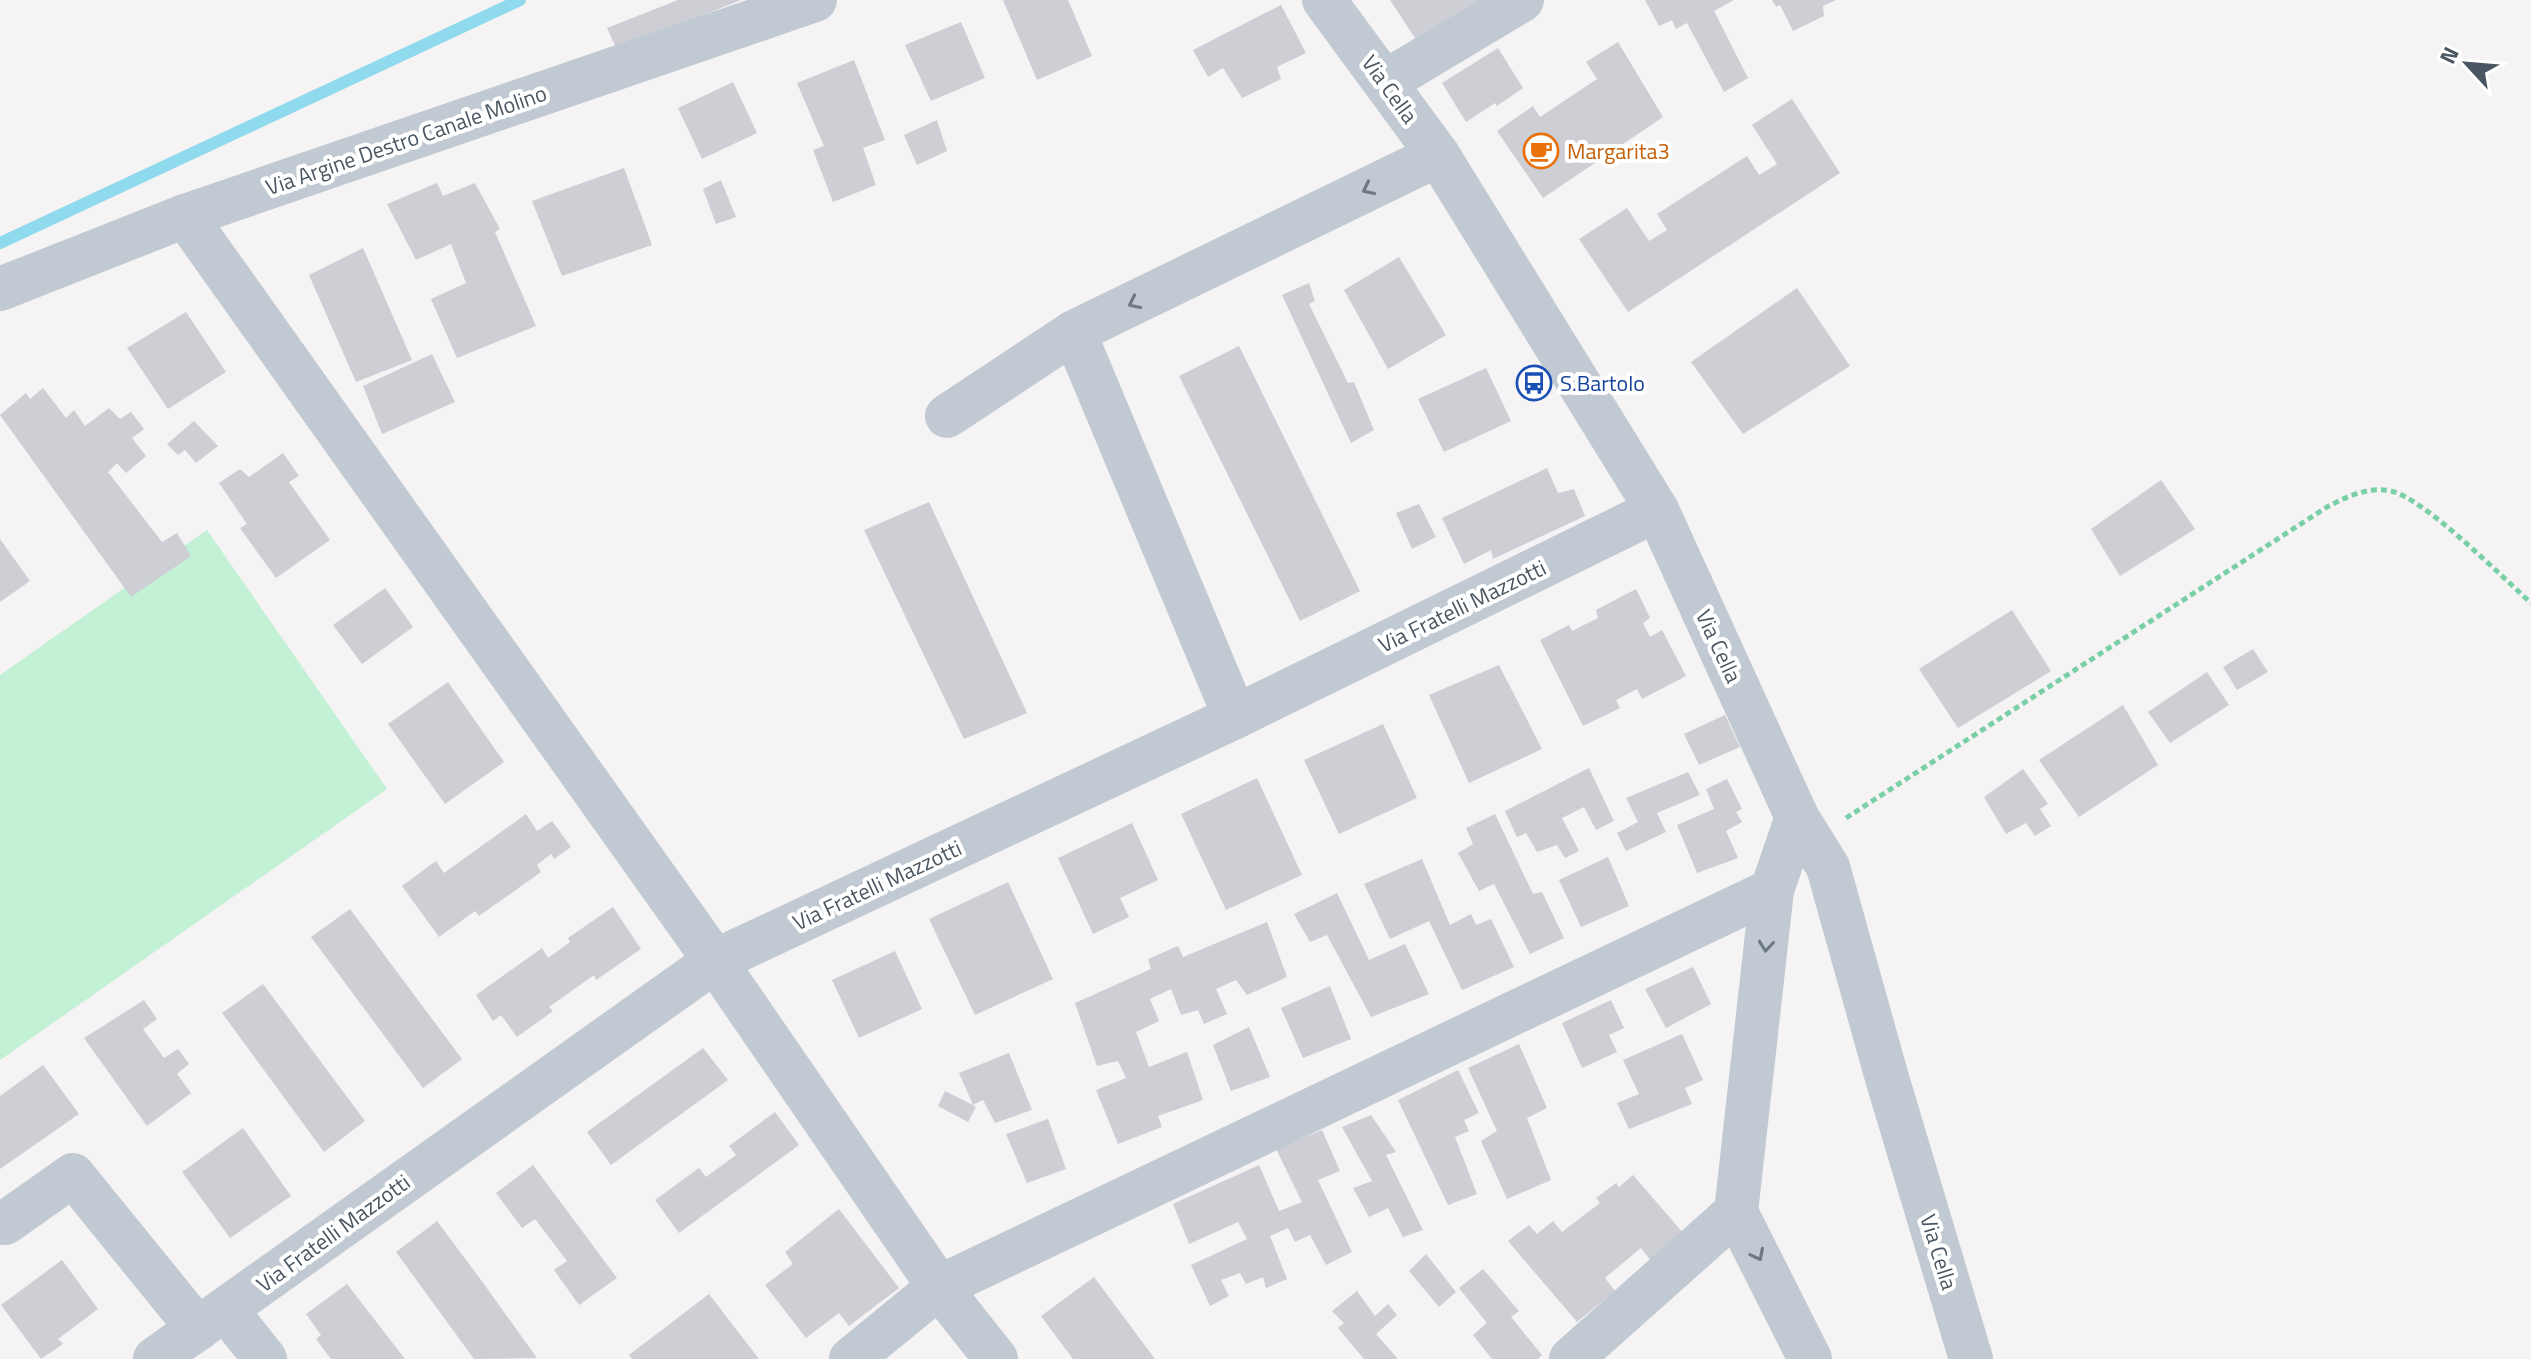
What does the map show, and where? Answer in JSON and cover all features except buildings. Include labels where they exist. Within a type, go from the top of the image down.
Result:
[{"type":"street","name":"Via Argine Destro Canale Molino","points":[[0,289],[185,216],[815,0]]},
{"type":"street","name":"Via Cella","points":[[1324,0],[1438,155],[1657,510],[1804,828],[1828,867],[1971,1359]]},
{"type":"street","points":[[1385,82],[1522,0]]},
{"type":"street","points":[[947,416],[1074,332],[1438,155]]},
{"type":"street","points":[[185,216],[715,961],[939,1287],[996,1359]]},
{"type":"street","points":[[1074,332],[1235,717]]},
{"type":"street","name":"Via Fratelli Mazzotti","points":[[155,1359],[715,961],[1235,717],[1657,510]]},
{"type":"street","points":[[1804,828],[1772,890],[1736,1212],[1810,1359]]},
{"type":"street","points":[[851,1359],[939,1287],[1772,890]]},
{"type":"street","points":[[5,1223],[73,1175],[212,1320],[265,1359]]},
{"type":"street","points":[[1571,1359],[1736,1212]]},
{"type":"path","points":[[1804,828],[2355,492],[2391,491],[2426,510],[2531,603]]},
{"type":"green space","points":[[207,530],[387,789],[0,1060],[0,675]]},
{"type":"waterway","points":[[0,243],[520,0]]},
{"type":"place","name":"Margarita3","points":[[1541,151]]},
{"type":"place","name":"S.Bartolo","points":[[1534,383]]}]
